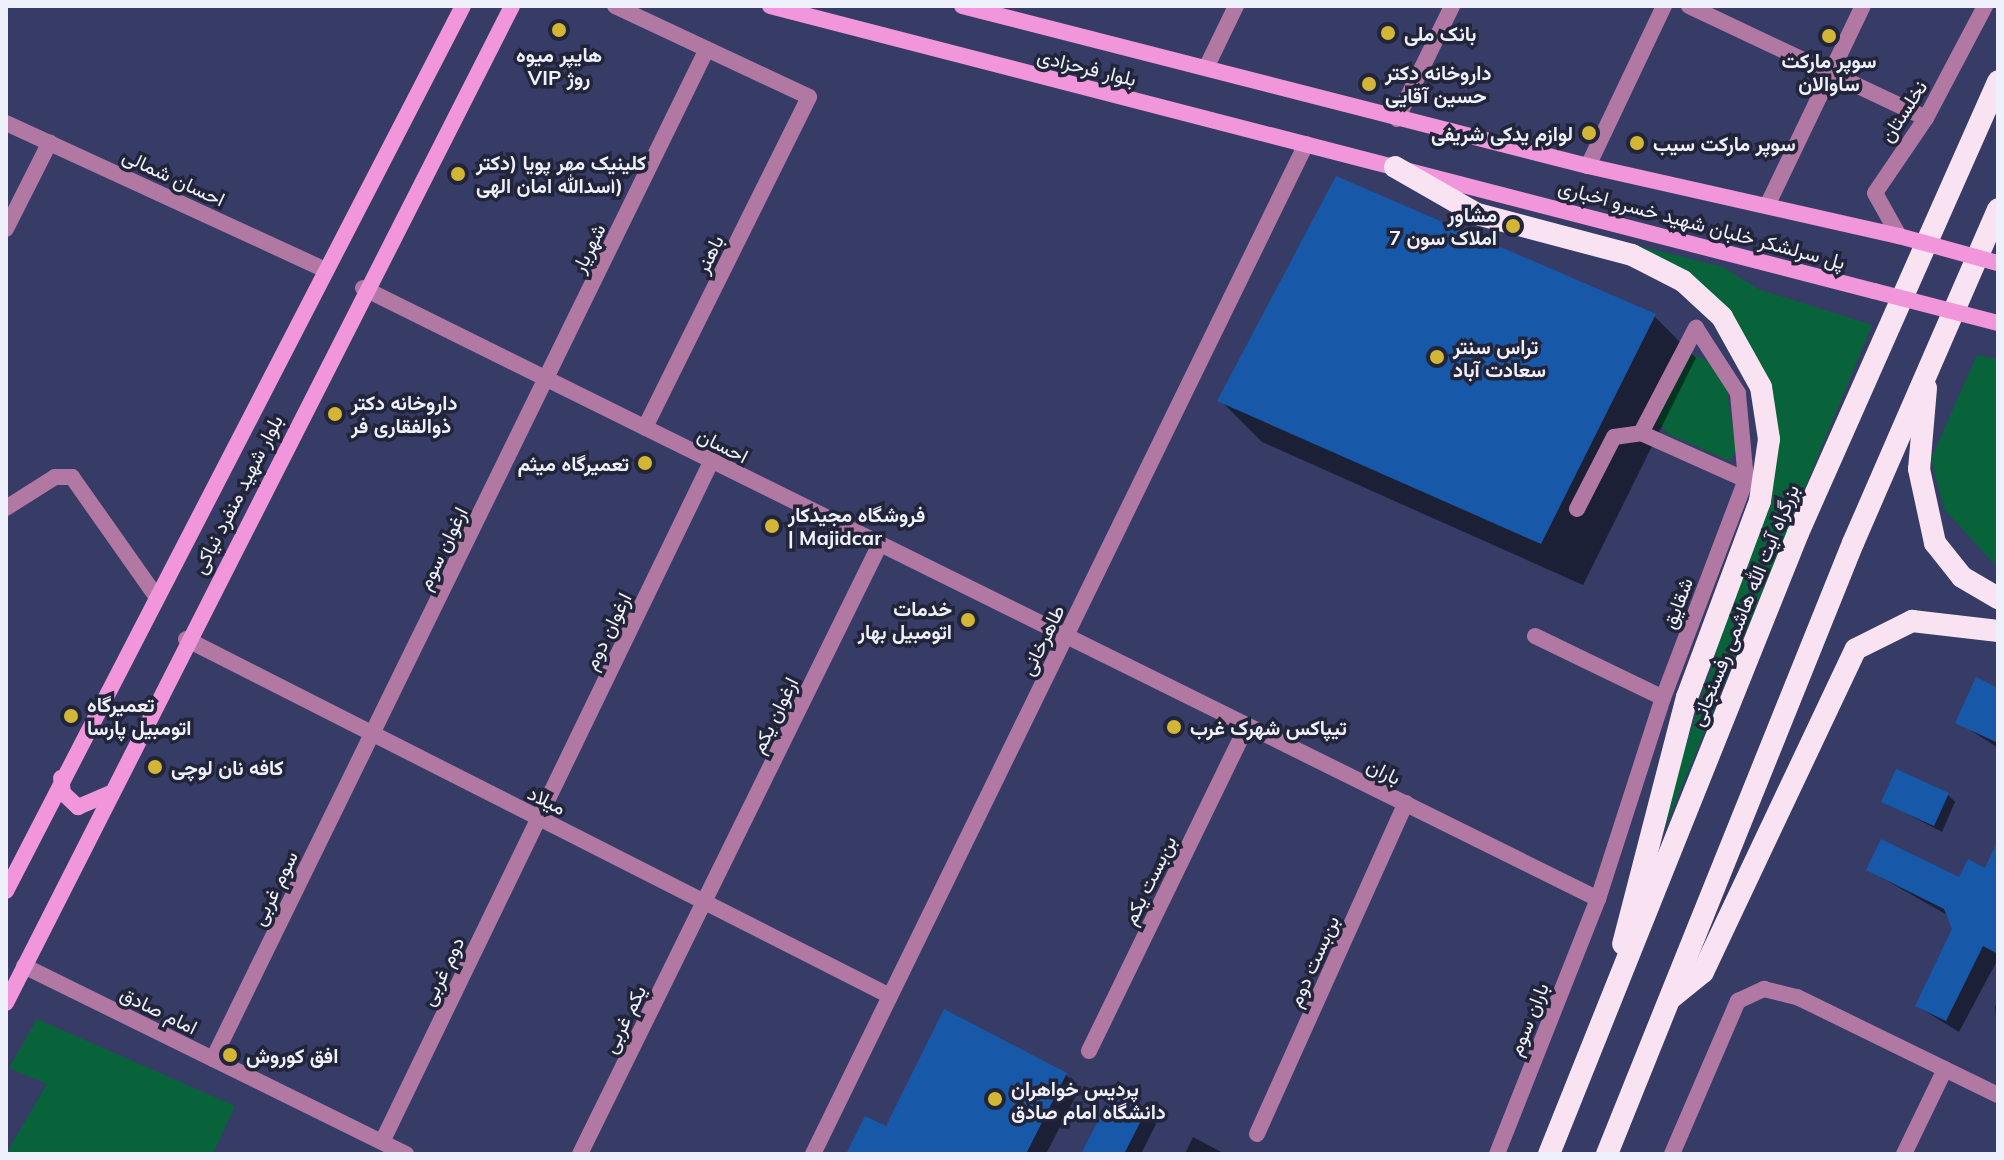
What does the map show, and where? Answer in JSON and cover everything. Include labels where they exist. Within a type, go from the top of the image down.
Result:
[{"type":"highway","name":"بزرگراه آیت الله هاشمی رفسنجانی","points":[[1549,1154],[1804,518],[1998,81]]},
{"type":"highway","points":[[1395,167],[1477,214],[1632,255],[1683,281],[1739,340],[1761,387],[1769,439],[1760,501],[1687,697],[1633,890],[1615,990]]},
{"type":"highway","points":[[1607,1154],[1928,366],[1998,209]]},
{"type":"highway","points":[[1928,366],[1919,469],[1935,543],[1962,577],[1998,598]]},
{"type":"highway","points":[[1670,999],[1703,972],[1856,649],[1912,621],[1998,631]]},
{"type":"main road","name":"بلوار شهید منفرد نیاکی","points":[[6,891],[61,778],[463,6]]},
{"type":"main road","name":"بلوار شهید منفرد نیاکی","points":[[6,1003],[363,288],[512,6]]},
{"type":"main road","name":"بلوار فرحزادی","points":[[770,6],[819,12],[1395,167]]},
{"type":"main road","name":"بلوار فرحزادی","points":[[962,6],[1397,119]]},
{"type":"main road","name":"پل سرلشکر خلبان شهید خسرو اخباری","points":[[1397,119],[1588,166],[1899,236],[1998,263]]},
{"type":"main road","name":"پل سرلشکر خلبان شهید خسرو اخباری","points":[[1395,167],[1998,323]]},
{"type":"main road","points":[[61,778],[63,793],[78,807],[110,793]]},
{"type":"street","points":[[615,6],[707,49]]},
{"type":"street","points":[[1206,68],[1236,6]]},
{"type":"street","points":[[1397,119],[1452,6]]},
{"type":"street","points":[[1588,166],[1664,6]]},
{"type":"street","points":[[1689,6],[1926,118]]},
{"type":"street","points":[[1767,206],[1863,6]]},
{"type":"street","name":"نخلستان","points":[[1899,236],[1875,193],[1926,118],[1985,6]]},
{"type":"street","name":"باهنر","points":[[645,428],[809,97],[707,49]]},
{"type":"street","name":"شهریار","points":[[547,379],[707,49]]},
{"type":"street","name":"احسان شمالی","points":[[6,123],[325,270]]},
{"type":"street","points":[[6,229],[50,142]]},
{"type":"street","name":"طاهرخانی","points":[[813,1154],[1306,144]]},
{"type":"street","name":"احسان","points":[[363,288],[1064,639]]},
{"type":"street","name":"شقایق","points":[[1598,899],[1663,698],[1746,480],[1738,393],[1696,328],[1641,433]]},
{"type":"street","name":"ارغوان سوم","points":[[372,734],[547,379]]},
{"type":"street","points":[[1577,509],[1614,437],[1641,433],[1746,480]]},
{"type":"street","name":"ارغوان دوم","points":[[539,818],[711,462]]},
{"type":"street","points":[[6,508],[55,477],[72,477],[156,596]]},
{"type":"street","name":"ارغوان یکم","points":[[704,902],[879,546]]},
{"type":"street","points":[[1535,636],[1663,698]]},
{"type":"street","name":"میلاد","points":[[186,639],[890,996]]},
{"type":"street","name":"باران","points":[[1064,639],[1598,899]]},
{"type":"street","name":"بن‌بست یکم","points":[[1089,1051],[1246,727]]},
{"type":"street","name":"سوم غربی","points":[[213,1059],[372,734]]},
{"type":"street","name":"بن‌بست دوم","points":[[1257,1134],[1406,803]]},
{"type":"street","name":"دوم غربی","points":[[382,1142],[539,818]]},
{"type":"street","name":"باران سوم","points":[[1497,1154],[1598,899]]},
{"type":"street","name":"یکم غربی","points":[[580,1154],[704,902]]},
{"type":"street","name":"امام صادق","points":[[24,966],[406,1154]]},
{"type":"street","points":[[1672,1154],[1738,1001],[1750,992],[1782,992],[1998,1095]]},
{"type":"street","points":[[1904,1154],[1945,1069]]},
{"type":"green space","points":[[1551,224],[1723,267],[1758,289],[1872,325],[1639,891],[1774,472],[1733,319]]},
{"type":"green space","points":[[1689,354],[1715,363],[1726,385],[1736,450],[1730,461],[1668,434],[1656,420]]},
{"type":"green space","points":[[1977,355],[1998,359],[1998,568],[1944,509],[1931,459]]},
{"type":"green space","points":[[37,1019],[235,1106],[213,1154],[6,1154],[47,1084],[9,1068]]},
{"type":"building","name":"تراس سنتر سعادت آباد","points":[[1336,176],[1656,314],[1541,544],[1217,401]]},
{"type":"building","points":[[1976,677],[1998,688],[1998,743],[1955,723]]},
{"type":"building","points":[[1896,769],[1949,793],[1934,826],[1881,802]]},
{"type":"building","points":[[1881,839],[1959,877],[1968,859],[1985,868],[1998,840],[1998,954],[1983,946],[1946,1021],[1915,1006],[1952,929],[1944,909],[1866,870]]},
{"type":"building","points":[[944,1009],[1067,1073],[1026,1154],[846,1154],[865,1116],[886,1126]]},
{"type":"building","points":[[1112,1093],[1146,1111],[1124,1154],[1081,1154]]},
{"type":"place","name":"هایپر میوه VIP روژ","points":[[559,30]]},
{"type":"place","name":"بانک ملی","points":[[1388,33]]},
{"type":"place","name":"سوپر مارکت ساوالان","points":[[1829,36]]},
{"type":"place","name":"داروخانه دکتر حسین آقایی","points":[[1369,84]]},
{"type":"place","name":"لوازم یدکی شریفی","points":[[1589,133]]},
{"type":"place","name":"سوپر مارکت سیب","points":[[1637,143]]},
{"type":"place","name":"کلینیک مهر پویا (دکتر اسدالله امان الهی)","points":[[458,174]]},
{"type":"place","name":"مشاور املاک سون 7","points":[[1513,226]]},
{"type":"place","name":"تراس سنتر سعادت آباد","points":[[1437,357]]},
{"type":"place","name":"داروخانه دکتر ذوالفقاری فر","points":[[335,414]]},
{"type":"place","name":"تعمیرگاه میثم","points":[[645,463]]},
{"type":"place","name":"فروشگاه مجیدکار | Majidcar","points":[[772,526]]},
{"type":"place","name":"خدمات اتومبیل بهار","points":[[968,620]]},
{"type":"place","name":"تعمیرگاه اتومبیل پارسا","points":[[71,716]]},
{"type":"place","name":"تیپاکس شهرک غرب","points":[[1174,727]]},
{"type":"place","name":"کافه نان لوچی","points":[[155,767]]},
{"type":"place","name":"افق کوروش","points":[[230,1055]]},
{"type":"place","name":"پردیس خواهران دانشگاه امام صادق","points":[[995,1099]]}]
